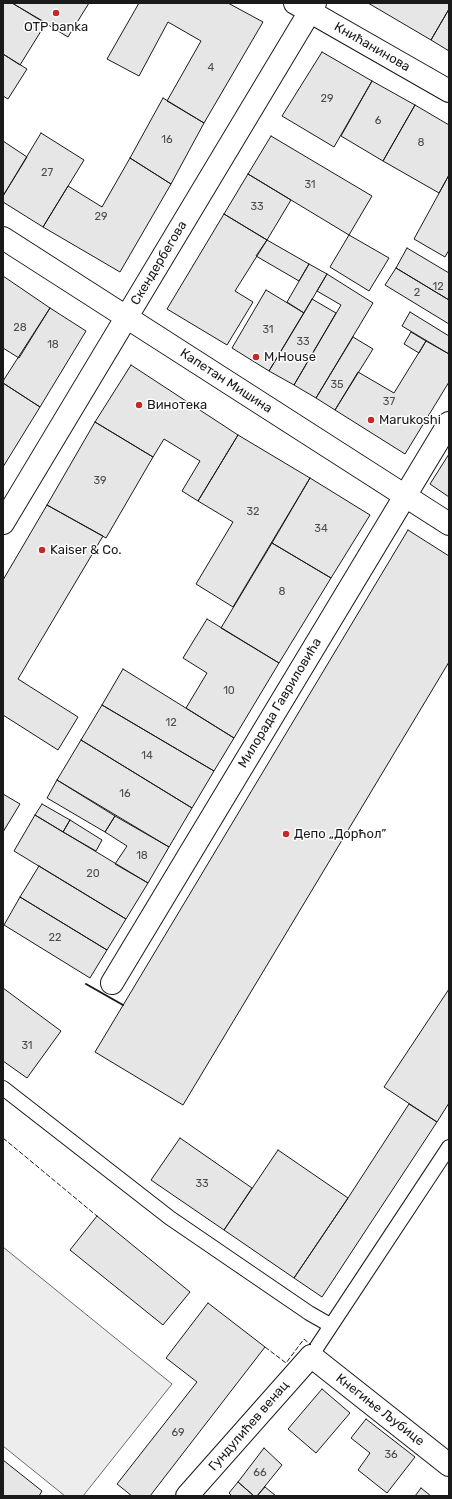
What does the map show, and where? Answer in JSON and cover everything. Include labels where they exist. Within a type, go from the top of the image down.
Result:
[{"type":"street","name":"Книћанинова","points":[[307,6],[449,91]]},
{"type":"street","name":"Скендербегова","points":[[3,523],[127,317],[307,6]]},
{"type":"street","name":"Капетан Мишина","points":[[3,238],[449,524]]},
{"type":"street","name":"Милорада Гавриловића","points":[[112,983],[449,423]]},
{"type":"street","name":"Кнегиње Љубице","points":[[311,1356],[449,1465]]},
{"type":"street","name":"Гундулићев венац","points":[[187,1496],[311,1356]]},
{"type":"lane","points":[[3,1088],[170,1218],[309,1313],[330,1325]]},
{"type":"lane","points":[[311,1356],[449,1146]]},
{"type":"shaded area","points":[[3,1247],[172,1384],[83,1496],[65,1496],[3,1446]]},
{"type":"building","points":[[3,3],[12,3],[46,23],[20,65],[3,54]]},
{"type":"building","name":"OTP banka","points":[[12,3],[89,3],[68,37]]},
{"type":"building","points":[[139,3],[228,3],[263,22],[204,123],[167,101],[201,41],[168,22],[139,76],[107,59]]},
{"type":"building","points":[[368,3],[449,3],[449,9],[431,40]]},
{"type":"building","points":[[449,9],[449,51],[431,40]]},
{"type":"building","points":[[322,52],[372,81],[334,147],[282,116]]},
{"type":"building","points":[[3,54],[27,69],[8,99],[3,96]]},
{"type":"building","points":[[372,81],[415,105],[383,161],[341,136]]},
{"type":"building","points":[[163,98],[204,123],[171,184],[130,158]]},
{"type":"building","points":[[415,105],[449,125],[449,175],[439,193],[383,161]]},
{"type":"building","points":[[41,133],[84,160],[43,227],[3,202],[3,196]]},
{"type":"building","points":[[271,136],[372,196],[349,235],[248,174]]},
{"type":"building","points":[[3,141],[27,157],[3,196]]},
{"type":"building","points":[[130,158],[171,184],[120,272],[43,227],[68,186],[102,207]]},
{"type":"building","points":[[248,174],[291,200],[267,240],[224,214]]},
{"type":"building","points":[[449,175],[449,250],[445,257],[414,239]]},
{"type":"building","points":[[224,214],[267,240],[235,291],[253,302],[227,345],[167,309]]},
{"type":"building","points":[[349,235],[389,258],[369,291],[330,267]]},
{"type":"building","points":[[267,240],[309,264],[299,281],[256,256]]},
{"type":"building","points":[[407,248],[449,273],[449,300],[396,268]]},
{"type":"building","points":[[309,264],[327,274],[304,313],[287,302]]},
{"type":"building","points":[[396,268],[449,300],[449,324],[385,285]]},
{"type":"building","points":[[327,274],[373,303],[316,398],[294,385],[341,305],[317,291]]},
{"type":"building","points":[[3,276],[50,308],[19,358],[3,348]]},
{"type":"building","points":[[266,290],[304,313],[269,371],[232,348]]},
{"type":"building","points":[[312,299],[336,313],[294,385],[269,371]]},
{"type":"building","points":[[50,308],[86,331],[40,407],[3,383],[3,381]]},
{"type":"building","points":[[410,312],[449,336],[449,354],[402,326]]},
{"type":"building","points":[[411,332],[426,341],[419,353],[404,344]]},
{"type":"building","points":[[353,337],[373,349],[335,410],[316,398]]},
{"type":"building","points":[[426,341],[449,354],[449,382],[405,454],[335,410],[358,372],[394,393]]},
{"type":"building","points":[[131,365],[238,435],[198,501],[182,491],[200,461],[164,439],[153,457],[95,422]]},
{"type":"building","points":[[3,383],[40,407],[3,467]]},
{"type":"building","points":[[95,422],[153,457],[106,538],[47,505]]},
{"type":"building","points":[[238,435],[310,478],[233,607],[196,584],[233,522],[198,501]]},
{"type":"building","points":[[449,454],[449,497],[430,484]]},
{"type":"building","points":[[310,478],[370,515],[331,578],[272,543]]},
{"type":"building","points":[[47,505],[103,536],[18,679],[78,717],[58,750],[3,715],[3,580]]},
{"type":"building","name":"Депо „Дорћол”","points":[[408,530],[449,556],[449,662],[183,1105],[95,1052]]},
{"type":"building","points":[[272,543],[331,578],[279,663],[221,628]]},
{"type":"building","points":[[207,619],[279,663],[234,738],[186,708],[207,673],[183,658]]},
{"type":"building","points":[[123,669],[234,738],[214,771],[102,705]]},
{"type":"building","points":[[102,705],[214,771],[192,808],[81,740]]},
{"type":"building","points":[[81,740],[192,808],[169,847],[57,780]]},
{"type":"building","points":[[57,780],[115,816],[105,832],[47,798]]},
{"type":"building","points":[[3,794],[20,804],[3,832]]},
{"type":"building","points":[[42,804],[70,820],[63,832],[35,815]]},
{"type":"building","points":[[35,815],[148,883],[126,919],[14,851]]},
{"type":"building","points":[[115,816],[169,847],[148,883],[115,864],[127,846],[105,832]]},
{"type":"building","points":[[70,820],[102,840],[96,851],[63,832]]},
{"type":"building","points":[[39,866],[126,919],[107,950],[20,897]]},
{"type":"building","points":[[20,897],[107,950],[90,978],[4,925]]},
{"type":"building","points":[[3,988],[61,1031],[27,1078],[3,1061]]},
{"type":"building","points":[[449,989],[449,1103],[437,1122],[384,1087]]},
{"type":"building","points":[[409,1104],[437,1122],[322,1297],[294,1278]]},
{"type":"building","points":[[180,1138],[252,1188],[224,1230],[151,1180]]},
{"type":"building","points":[[278,1150],[348,1198],[294,1278],[224,1230]]},
{"type":"building","points":[[97,1216],[190,1292],[163,1325],[70,1250]]},
{"type":"building","points":[[208,1303],[265,1347],[150,1496],[132,1496],[117,1484],[197,1382],[166,1358]]},
{"type":"building","points":[[322,1389],[350,1413],[316,1453],[288,1429]]},
{"type":"building","points":[[366,1419],[415,1457],[387,1493],[358,1470],[370,1453],[351,1438]]},
{"type":"building","points":[[264,1448],[282,1465],[257,1496],[254,1496],[238,1482]]},
{"type":"building","points":[[3,1460],[42,1491],[39,1496],[3,1496]]},
{"type":"building","points":[[238,1482],[254,1496],[232,1496],[229,1493]]},
{"type":"building","points":[[265,1487],[276,1496],[257,1496]]},
{"type":"building","points":[[421,1488],[431,1496],[415,1496]]},
{"type":"fence","points":[[3,1138],[97,1216]]},
{"type":"fence","points":[[265,1347],[286,1363],[304,1339],[311,1345]]},
{"type":"wall","points":[[86,984],[123,1005]]},
{"type":"place","name":"OTP banka","points":[[56,13]]},
{"type":"place","name":"M House","points":[[256,357]]},
{"type":"place","name":"Винотека","points":[[139,405]]},
{"type":"place","name":"Marukoshi","points":[[371,420]]},
{"type":"place","name":"Kaiser & Co.","points":[[42,550]]},
{"type":"place","name":"Депо „Дорћол”","points":[[286,834]]}]
